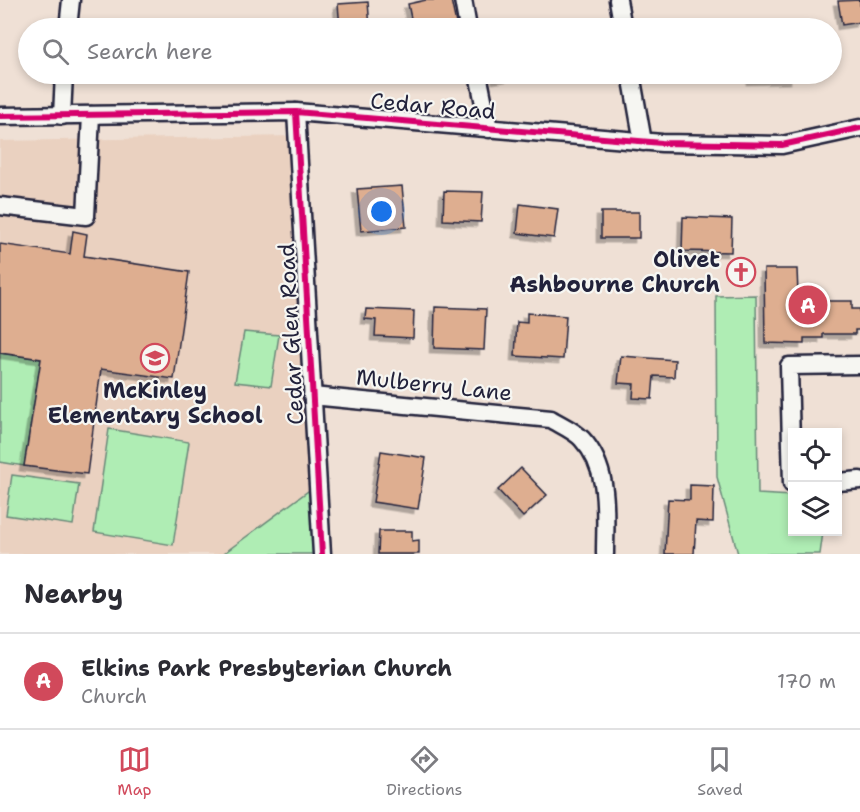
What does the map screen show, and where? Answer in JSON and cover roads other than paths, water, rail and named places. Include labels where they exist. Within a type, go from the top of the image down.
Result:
[{"type":"street","points":[[69,18],[71,0]]},
{"type":"street","points":[[463,0],[466,18]]},
{"type":"street","points":[[618,0],[621,18]]},
{"type":"street","points":[[62,116],[64,84]]},
{"type":"street","points":[[480,84],[489,129]]},
{"type":"street","points":[[633,84],[643,142]]},
{"type":"street","name":"Cedar Road","points":[[0,116],[296,112],[643,142],[782,145],[860,128]]},
{"type":"street","name":"Cedar Glen Road","points":[[296,112],[322,554]]},
{"type":"street","points":[[0,206],[86,216],[92,115]]},
{"type":"street","points":[[792,482],[789,366],[854,365]]},
{"type":"street","name":"Mulberry Lane","points":[[312,396],[551,419],[582,438],[598,462],[604,485],[605,554]]},
{"type":"place","name":"Olivet Ashbourne Church","points":[[741,272]]},
{"type":"place","name":"Elkins Park Presbyterian Church","points":[[808,305]]},
{"type":"place","name":"McKinley Elementary School","points":[[155,358]]}]
